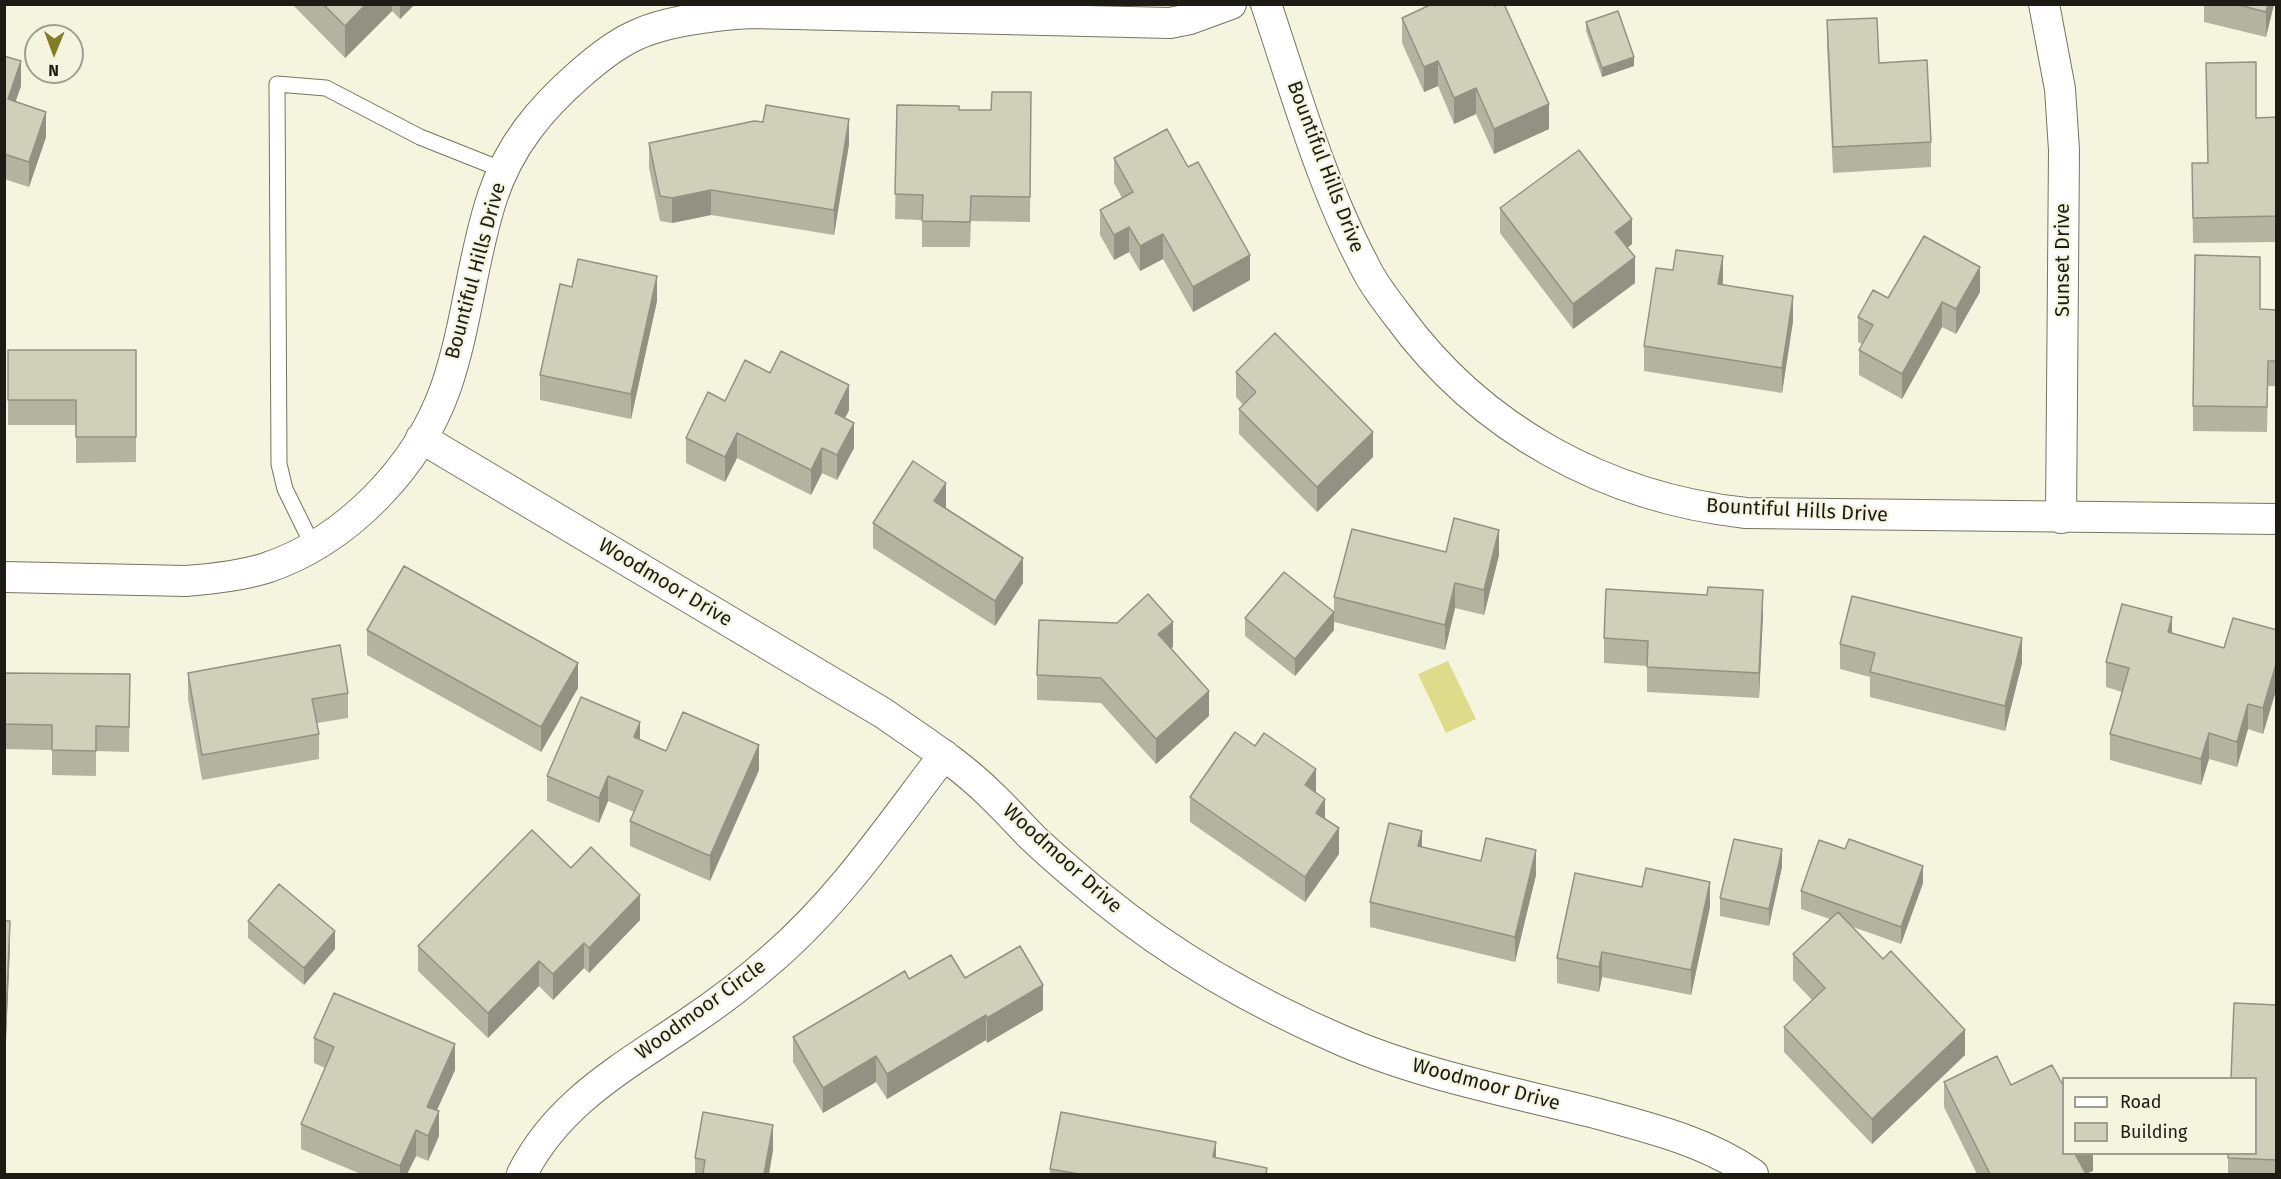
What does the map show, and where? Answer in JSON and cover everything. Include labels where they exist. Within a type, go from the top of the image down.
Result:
[{"type":"street","name":"Bountiful Hills Drive","points":[[4,577],[213,579],[266,568],[313,546],[364,509],[405,462],[421,438],[446,388],[492,199],[515,146],[530,124],[549,103],[602,55],[633,36],[699,11],[751,13],[1027,12],[1170,23],[1190,19],[1231,4]]},
{"type":"street","name":"Bountiful Hills Drive","points":[[1266,4],[1329,189],[1364,265],[1412,335],[1470,395],[1538,444],[1571,463],[1607,480],[1674,502],[1709,509],[1782,514],[2277,519]]},
{"type":"street","name":"Sunset Drive","points":[[2044,4],[2060,89],[2064,150],[2061,518]]},
{"type":"street","name":"Woodmoor Drive","points":[[421,438],[883,713],[944,755],[991,794],[1034,839],[1121,912],[1157,940],[1203,970],[1345,1042],[1412,1066],[1653,1128],[1700,1144],[1753,1174]]},
{"type":"street","name":"Woodmoor Circle","points":[[522,1174],[543,1138],[587,1093],[734,991],[777,955],[850,877],[944,755]]},
{"type":"lane","points":[[313,546],[289,498],[279,464],[277,84],[326,88],[420,137],[503,170]]},
{"type":"shaded area","points":[[1448,661],[1476,719],[1446,733],[1418,674]]},
{"type":"building","points":[[323,4],[366,4],[345,26]]},
{"type":"building","points":[[1432,4],[1495,4],[1495,6],[1504,4],[1549,104],[1494,129],[1476,88],[1454,98],[1438,61],[1424,67],[1402,18]]},
{"type":"building","points":[[2235,4],[2268,4],[2266,12]]},
{"type":"building","points":[[1618,11],[1634,57],[1602,68],[1586,22]]},
{"type":"building","points":[[1877,18],[1879,63],[1927,60],[1931,142],[1833,147],[1827,20]]},
{"type":"building","points":[[4,56],[21,61],[8,99],[46,112],[29,162],[4,154]]},
{"type":"building","points":[[2256,62],[2256,118],[2277,117],[2277,216],[2193,218],[2192,163],[2208,163],[2206,63]]},
{"type":"building","points":[[992,92],[1031,92],[1030,197],[971,196],[970,222],[922,221],[923,195],[895,194],[897,105],[959,106],[959,110],[991,110]]},
{"type":"building","points":[[766,105],[849,119],[834,210],[711,190],[672,198],[660,196],[649,143],[754,121],[763,122]]},
{"type":"building","points":[[1167,129],[1188,167],[1198,162],[1250,255],[1193,287],[1163,234],[1140,246],[1129,227],[1114,235],[1100,210],[1133,192],[1114,158]]},
{"type":"building","points":[[1579,150],[1632,219],[1615,232],[1635,257],[1573,304],[1500,208]]},
{"type":"building","points":[[1924,236],[1980,267],[1956,309],[1942,302],[1902,374],[1859,350],[1873,325],[1858,317],[1873,290],[1888,298]]},
{"type":"building","points":[[1676,250],[1723,256],[1718,284],[1793,296],[1782,368],[1644,346],[1656,268],[1673,270]]},
{"type":"building","points":[[2195,255],[2260,257],[2260,309],[2277,310],[2277,361],[2268,361],[2267,407],[2193,406]]},
{"type":"building","points":[[578,259],[657,276],[631,394],[540,375],[560,284],[572,287]]},
{"type":"building","points":[[1275,333],[1373,432],[1317,487],[1239,409],[1256,392],[1236,372]]},
{"type":"building","points":[[8,350],[136,350],[136,437],[76,437],[76,400],[8,400]]},
{"type":"building","points":[[781,351],[849,385],[835,413],[854,423],[837,455],[822,448],[811,470],[737,433],[725,457],[686,438],[708,392],[725,401],[745,360],[770,373]]},
{"type":"building","points":[[913,461],[946,483],[934,501],[1023,558],[995,601],[873,523]]},
{"type":"building","points":[[1454,518],[1499,530],[1484,590],[1455,583],[1445,625],[1334,597],[1352,529],[1446,552]]},
{"type":"building","points":[[404,566],[578,663],[541,727],[367,630]]},
{"type":"building","points":[[1284,572],[1334,612],[1295,659],[1245,618]]},
{"type":"building","points":[[1708,587],[1763,590],[1759,673],[1647,667],[1648,641],[1604,638],[1606,589],[1707,595]]},
{"type":"building","points":[[1148,594],[1173,622],[1158,634],[1209,691],[1156,739],[1101,678],[1037,675],[1039,620],[1117,623]]},
{"type":"building","points":[[1852,596],[2022,638],[2005,706],[1870,672],[1875,653],[1840,644]]},
{"type":"building","points":[[2122,604],[2172,617],[2168,632],[2224,648],[2233,618],[2277,630],[2277,661],[2263,708],[2248,704],[2237,742],[2209,733],[2201,759],[2110,734],[2129,668],[2106,662]]},
{"type":"building","points":[[340,645],[348,693],[312,699],[319,734],[202,755],[188,673]]},
{"type":"building","points":[[4,673],[130,674],[129,727],[96,726],[96,751],[52,750],[52,725],[4,724]]},
{"type":"building","points":[[581,697],[640,722],[634,737],[666,751],[683,712],[759,745],[710,856],[630,821],[643,791],[608,776],[599,798],[547,776]]},
{"type":"building","points":[[1235,732],[1255,746],[1264,733],[1316,769],[1305,785],[1325,799],[1316,813],[1339,828],[1305,877],[1190,797]]},
{"type":"building","points":[[1389,823],[1422,831],[1418,846],[1481,861],[1486,838],[1536,850],[1515,937],[1370,902]]},
{"type":"building","points":[[532,830],[571,868],[591,847],[640,895],[589,948],[584,943],[553,974],[539,961],[488,1013],[418,946]]},
{"type":"building","points":[[1734,839],[1782,849],[1769,909],[1720,898]]},
{"type":"building","points":[[1849,839],[1923,866],[1901,927],[1801,891],[1819,840],[1845,849]]},
{"type":"building","points":[[1646,868],[1710,882],[1691,970],[1602,952],[1599,967],[1557,958],[1575,873],[1642,887]]},
{"type":"building","points":[[279,884],[335,931],[304,968],[248,921]]},
{"type":"building","points":[[1838,912],[1883,959],[1891,951],[1965,1030],[1872,1119],[1784,1027],[1825,988],[1793,954]]},
{"type":"building","points":[[4,921],[10,921],[5,1039],[4,1038]]},
{"type":"building","points":[[1020,946],[1043,985],[987,1018],[986,1015],[887,1074],[876,1056],[823,1088],[793,1037],[905,971],[909,979],[951,955],[965,978]]},
{"type":"building","points":[[334,993],[455,1044],[427,1107],[439,1111],[428,1136],[416,1130],[400,1166],[301,1124],[334,1047],[314,1038]]},
{"type":"building","points":[[2234,1003],[2277,1005],[2277,1160],[2228,1158],[2228,1155],[2257,1155],[2257,1077],[2231,1077]]},
{"type":"building","points":[[1997,1056],[2011,1085],[2052,1065],[2062,1083],[2062,1155],[2076,1155],[2086,1174],[1990,1174],[1944,1082]]},
{"type":"building","points":[[703,1112],[773,1125],[764,1174],[703,1174],[705,1160],[695,1158]]},
{"type":"building","points":[[1061,1112],[1216,1142],[1213,1157],[1267,1168],[1266,1174],[1079,1174],[1050,1169]]}]
